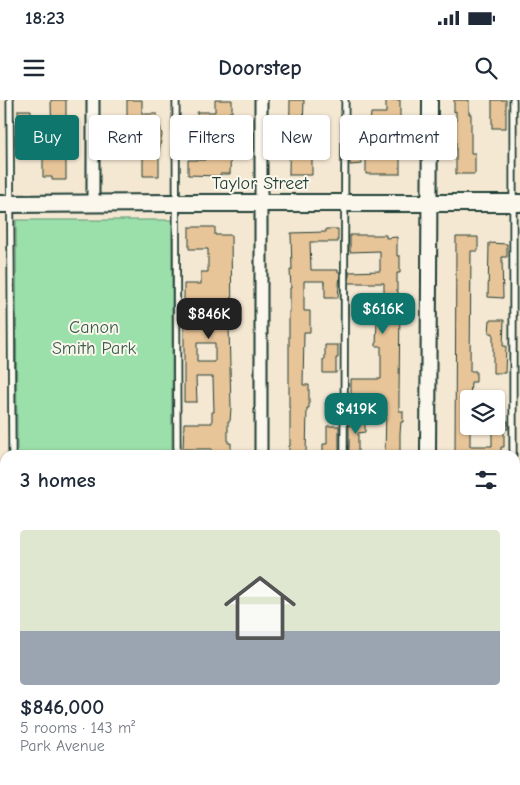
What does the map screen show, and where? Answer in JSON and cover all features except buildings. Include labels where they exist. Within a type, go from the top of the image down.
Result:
[{"type":"main road","name":"Taylor Street","points":[[5,204],[516,203]]},
{"type":"street","points":[[93,100],[93,204]]},
{"type":"street","points":[[261,100],[261,450]]},
{"type":"street","points":[[428,450],[430,100]]},
{"type":"lane","points":[[10,100],[5,204],[12,450]]},
{"type":"lane","points":[[176,100],[177,450]]},
{"type":"lane","points":[[344,450],[345,100]]},
{"type":"lane","points":[[513,100],[516,203],[513,450]]},
{"type":"green space","name":"Canon Smith Park","points":[[16,220],[172,220],[172,450],[17,450]]}]
